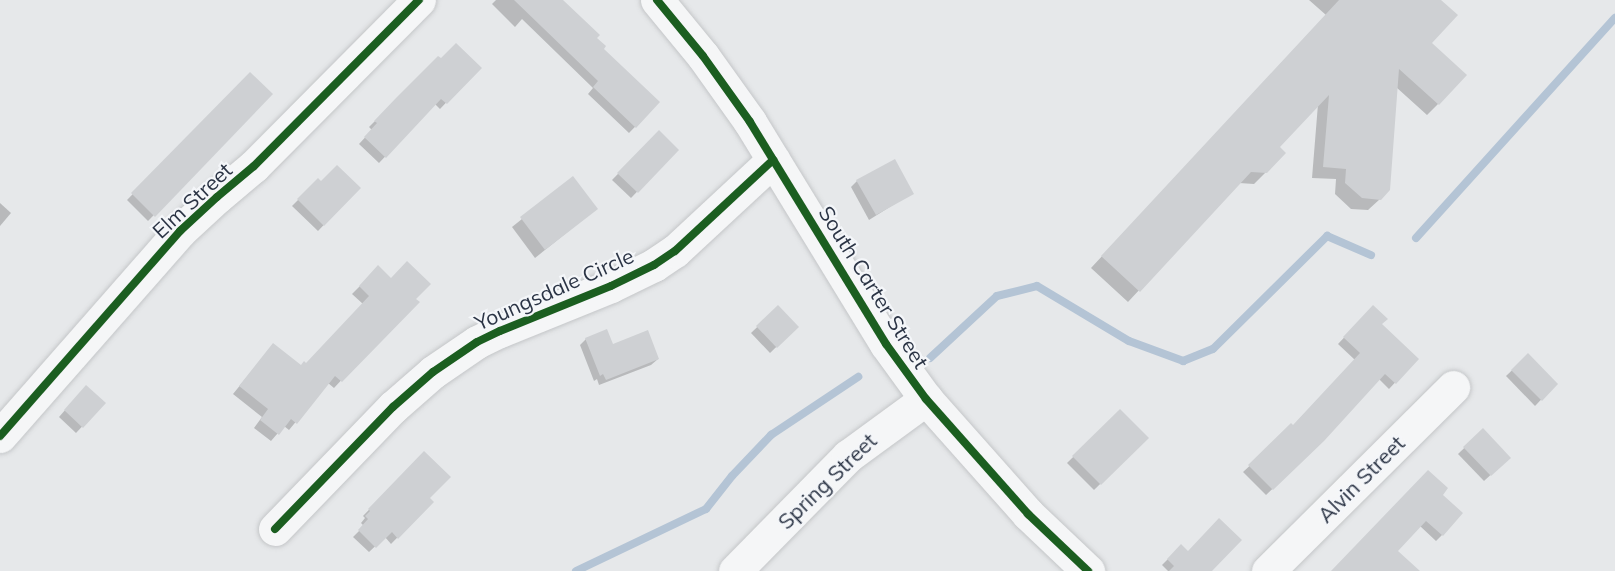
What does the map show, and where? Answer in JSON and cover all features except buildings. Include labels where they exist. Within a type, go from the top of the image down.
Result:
[{"type":"street","name":"Elm Street","points":[[0,436],[180,231],[254,166],[419,0]]},
{"type":"street","name":"South Carter Street","points":[[657,0],[729,91],[886,344],[926,399],[1028,514],[1088,571]]},
{"type":"street","name":"Youngsdale Circle","points":[[275,529],[393,407],[433,372],[477,342],[500,330],[611,286],[654,265],[675,250],[773,160]]},
{"type":"street","name":"Alvin Street","points":[[1268,571],[1453,387]]},
{"type":"street","name":"Spring Street","points":[[735,571],[848,456],[926,399]]},
{"type":"waterway","points":[[1416,238],[1615,18]]},
{"type":"waterway","points":[[930,358],[997,296],[1037,286],[1129,341],[1183,361],[1213,349],[1327,236],[1371,255]]},
{"type":"waterway","points":[[576,571],[706,509],[732,476],[771,435],[858,377]]},
{"type":"cycle path","points":[[0,436],[180,231],[254,166],[419,0]]},
{"type":"cycle path","points":[[657,0],[703,56],[750,122],[886,344],[926,399],[1028,514],[1088,571]]},
{"type":"cycle path","points":[[275,529],[393,407],[433,372],[477,342],[611,286],[654,265],[675,251],[773,160]]}]
